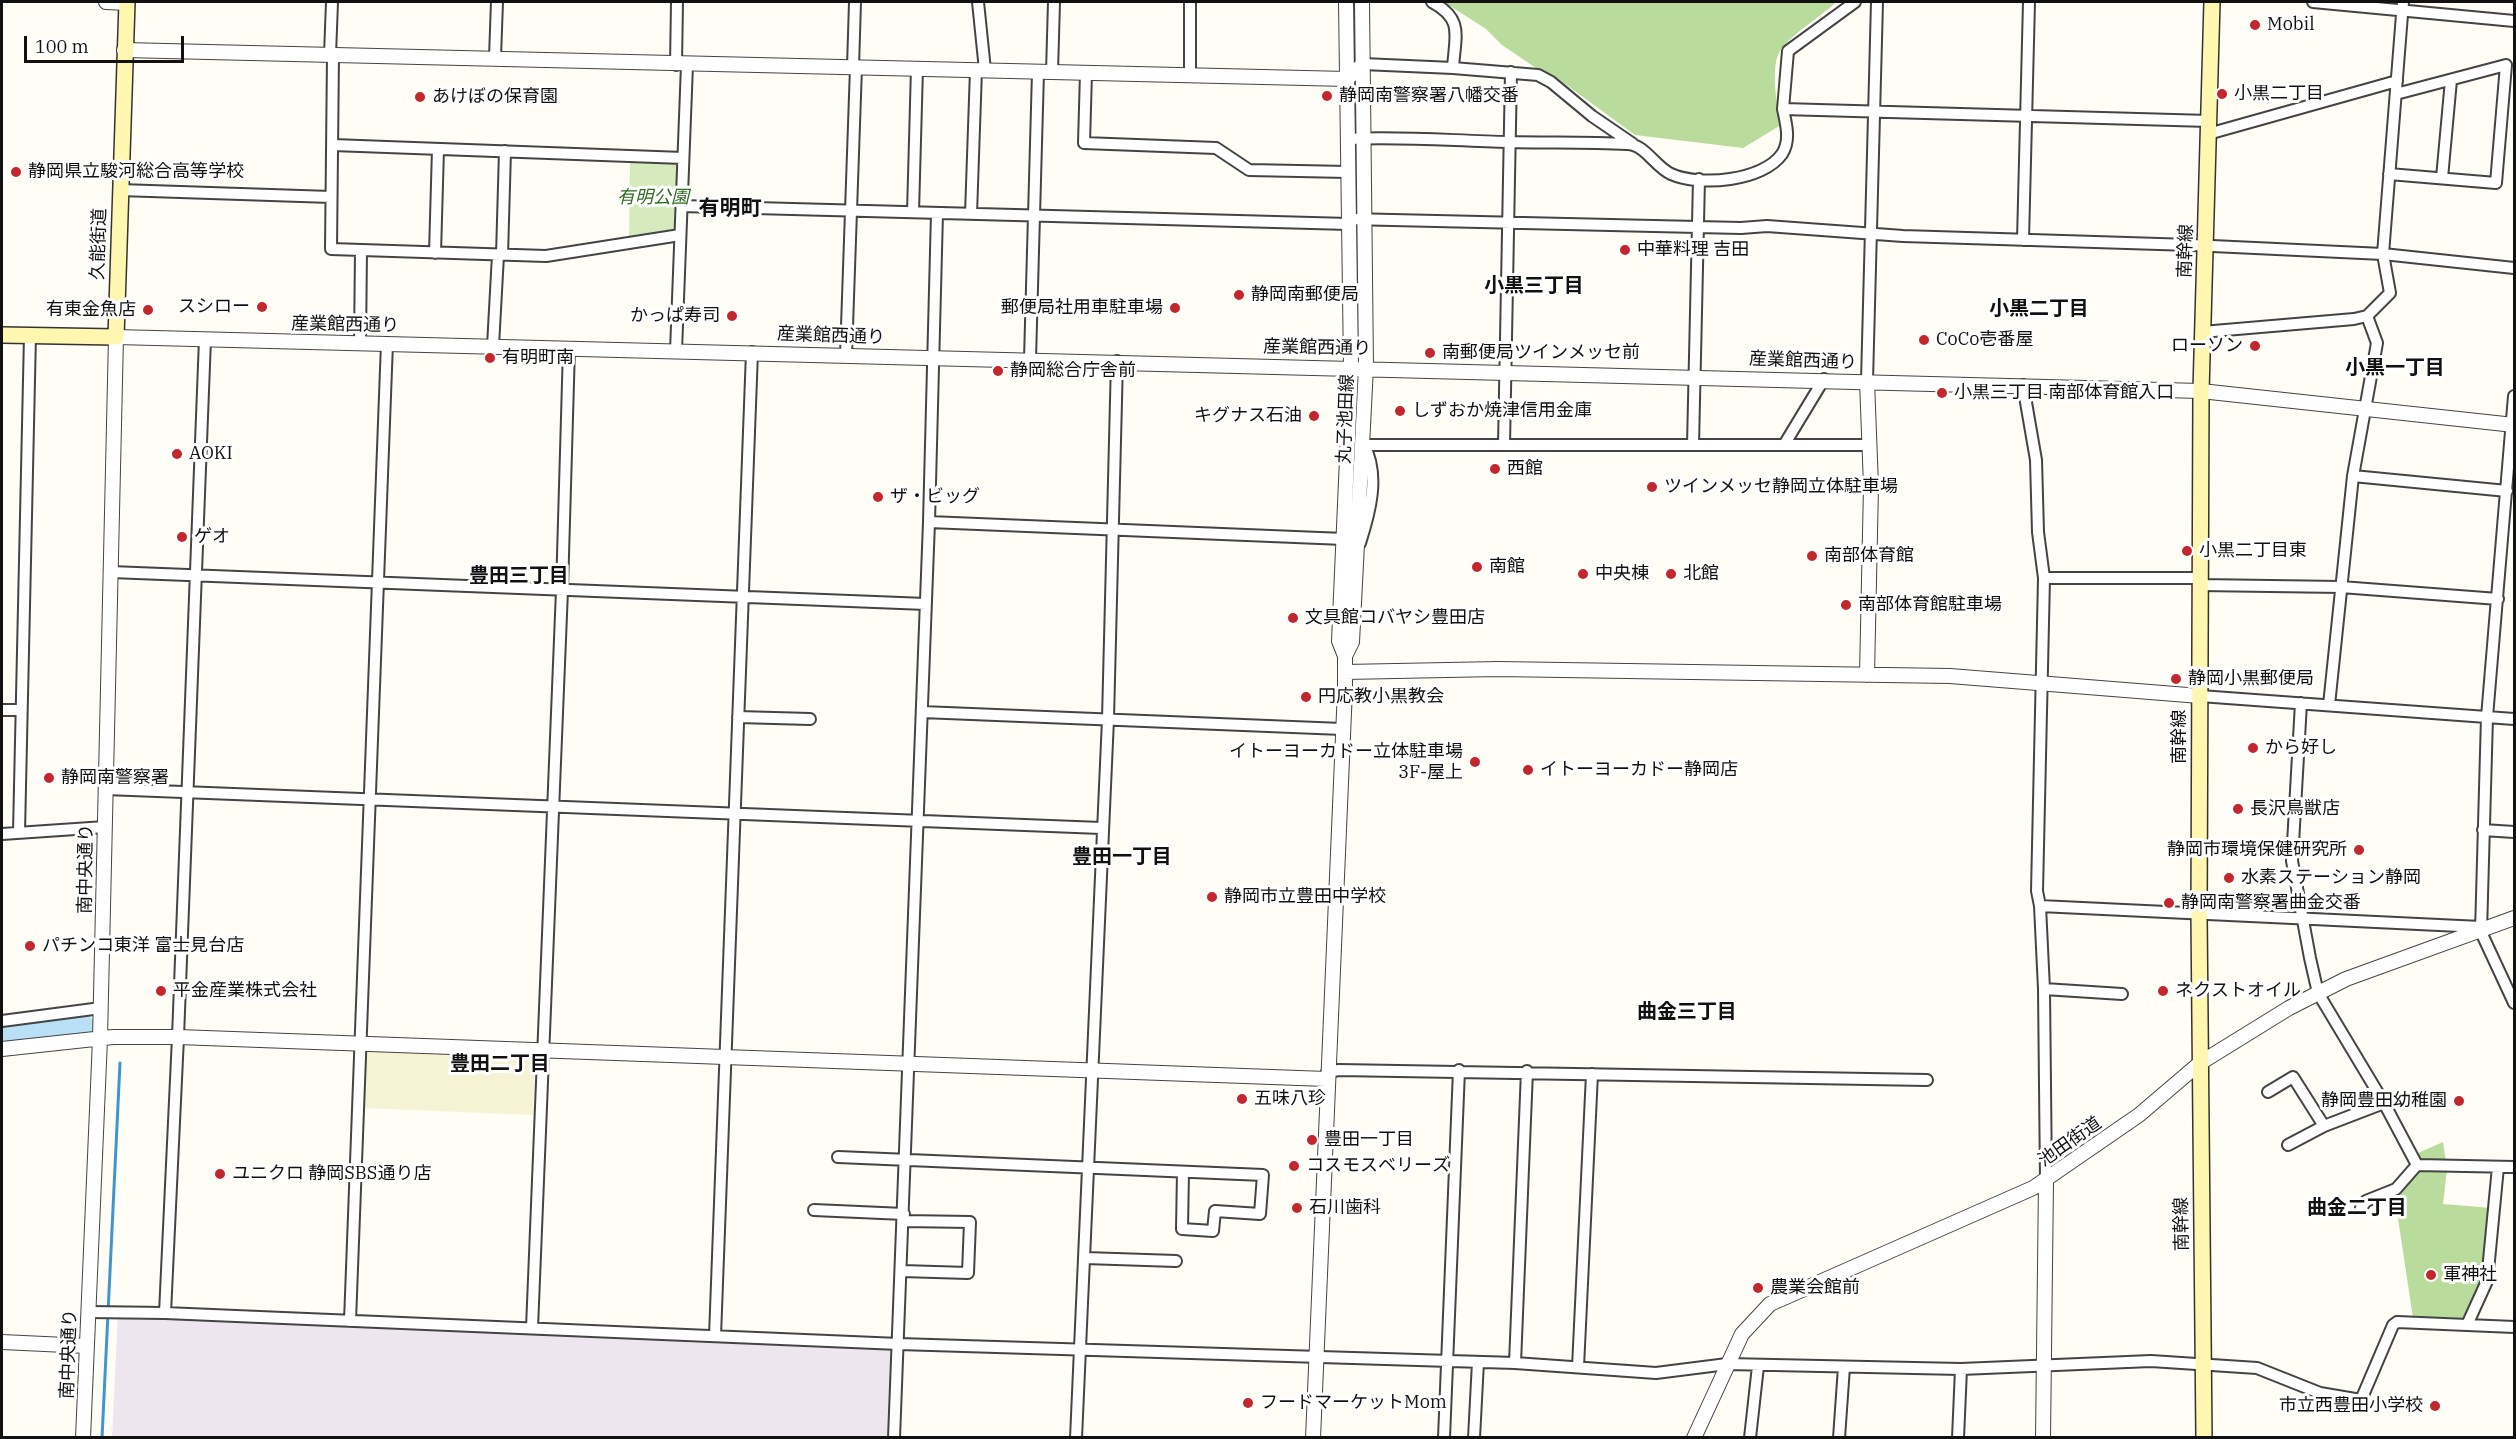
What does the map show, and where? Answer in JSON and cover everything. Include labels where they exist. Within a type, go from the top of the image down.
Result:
[{"type":"main road","name":"久能街道","points":[[116,337],[127,2]]},
{"type":"main road","name":"南幹線","points":[[2204,1437],[2199,915],[2201,391],[2212,2]]},
{"type":"main road","points":[[2,335],[116,337]]},
{"type":"street","points":[[106,2],[127,2]]},
{"type":"street","points":[[332,2],[331,249],[546,256],[680,235]]},
{"type":"street","points":[[495,57],[497,2]]},
{"type":"street","points":[[676,351],[683,158],[677,2]]},
{"type":"street","points":[[846,355],[855,2]]},
{"type":"street","points":[[971,214],[980,70],[978,2]]},
{"type":"street","points":[[1052,72],[1054,2]]},
{"type":"street","points":[[1190,2],[1190,76]]},
{"type":"street","name":"丸子池田線","points":[[1345,656],[1352,642],[1356,556],[1351,539],[1346,2]]},
{"type":"street","name":"丸子池田線","points":[[1312,1437],[1326,1076],[1345,689],[1345,656],[1339,641],[1364,445],[1370,219],[1364,138],[1362,2]]},
{"type":"street","points":[[1432,2],[1447,10],[1456,24],[1453,68]]},
{"type":"street","points":[[124,50],[1347,79],[1363,64],[1511,72],[1538,75],[1551,82],[1592,116],[1671,174],[1699,179],[1731,179],[1761,172],[1782,154],[1787,134],[1783,109],[1788,51],[1855,2]]},
{"type":"street","points":[[1867,675],[1871,486],[1867,381],[1877,2]]},
{"type":"street","points":[[2023,240],[2029,2]]},
{"type":"street","points":[[2313,2],[2402,6],[2514,21]]},
{"type":"street","points":[[2202,332],[2329,323],[2367,316],[2391,293],[2383,254],[2402,6]]},
{"type":"street","points":[[2389,174],[2496,183],[2506,65],[2396,94]]},
{"type":"street","points":[[913,212],[917,68]]},
{"type":"street","points":[[1030,359],[1038,72]]},
{"type":"street","points":[[1504,445],[1510,225],[1511,72]]},
{"type":"street","points":[[1086,73],[1084,143],[1216,148],[1249,170],[1348,172]]},
{"type":"street","points":[[2442,178],[2451,80]]},
{"type":"street","points":[[1783,109],[2026,115],[2209,128],[2397,81]]},
{"type":"street","points":[[1348,139],[1633,144]]},
{"type":"street","points":[[333,145],[683,158]]},
{"type":"street","points":[[435,253],[438,149]]},
{"type":"street","points":[[493,346],[505,151]]},
{"type":"street","points":[[1693,445],[1699,179]]},
{"type":"street","points":[[120,190],[331,197]]},
{"type":"street","points":[[681,207],[1035,216],[1349,221],[1370,219],[1510,225],[1767,226],[2023,240],[2383,254],[2514,268]]},
{"type":"street","points":[[894,1437],[929,522],[937,213]]},
{"type":"street","points":[[360,344],[361,250]]},
{"type":"street","points":[[2329,705],[2353,476],[2378,343],[2367,316]]},
{"type":"street","points":[[19,832],[30,335]]},
{"type":"street","name":"産業館西通り","points":[[116,337],[1366,367],[2201,391],[2365,406],[2513,425]]},
{"type":"street","name":"南中央通り","points":[[83,1437],[101,1008],[116,337]]},
{"type":"street","points":[[165,1313],[205,339]]},
{"type":"street","points":[[350,1321],[387,344]]},
{"type":"street","points":[[532,1328],[562,590],[569,348]]},
{"type":"street","points":[[715,1336],[752,352]]},
{"type":"street","points":[[1076,1437],[1082,1349],[1101,828],[1108,719],[1117,361]]},
{"type":"street","points":[[1784,445],[1824,379]]},
{"type":"street","points":[[2023,385],[2036,460],[2038,532],[2044,578],[2037,891],[2040,906],[2044,989],[2046,1181],[2043,1437]]},
{"type":"street","points":[[2514,396],[2487,717],[2481,930],[2514,1003]]},
{"type":"street","points":[[1356,556],[1368,520],[1371,495],[1372,462],[1364,445],[1868,445]]},
{"type":"street","points":[[2353,476],[2507,491]]},
{"type":"street","points":[[929,522],[1351,539]]},
{"type":"street","points":[[111,572],[926,604]]},
{"type":"street","points":[[2044,578],[2341,587],[2498,599]]},
{"type":"street","points":[[1345,672],[1498,669],[1950,676],[2514,719]]},
{"type":"street","points":[[2301,703],[2292,861],[2318,993],[2384,1103],[2417,1165]]},
{"type":"street","points":[[2,710],[21,710]]},
{"type":"street","points":[[922,712],[1342,729]]},
{"type":"street","points":[[738,717],[810,719]]},
{"type":"street","points":[[106,789],[1101,828]]},
{"type":"street","points":[[2,834],[105,827]]},
{"type":"street","points":[[2483,830],[2514,832]]},
{"type":"street","points":[[2040,906],[2481,930]]},
{"type":"street","name":"池田街道","points":[[1694,1437],[1727,1364],[1748,1326],[1770,1304],[2046,1181],[2139,1115],[2200,1063],[2258,1025],[2318,993],[2373,969],[2514,918]]},
{"type":"street","points":[[2044,989],[2122,994]]},
{"type":"street","points":[[2,1021],[101,1008]]},
{"type":"street","points":[[2,1049],[100,1039],[178,1037],[909,1064],[1326,1076],[1339,1070],[1458,1070],[1927,1080]]},
{"type":"street","points":[[1444,1437],[1458,1070]]},
{"type":"street","points":[[1515,1363],[1527,1071]]},
{"type":"street","points":[[1578,1367],[1592,1074]]},
{"type":"street","points":[[2268,1092],[2293,1077],[2324,1126]]},
{"type":"street","points":[[2288,1145],[2324,1126],[2384,1103]]},
{"type":"street","points":[[838,1157],[1263,1175],[1260,1214],[1215,1211],[1213,1231],[1182,1229],[1183,1172]]},
{"type":"street","points":[[2361,1208],[2366,1201],[2396,1188],[2417,1165],[2514,1167]]},
{"type":"street","points":[[2467,1325],[2487,1281],[2498,1167]]},
{"type":"street","points":[[814,1210],[970,1222],[968,1273],[902,1271]]},
{"type":"street","points":[[1085,1258],[1176,1261]]},
{"type":"street","points":[[88,1312],[165,1313],[899,1344],[1448,1360],[1656,1373],[1727,1364],[1961,1369],[2151,1361],[2257,1368],[2320,1393],[2361,1400],[2393,1325],[2397,1322],[2514,1327]]},
{"type":"street","points":[[2,1342],[87,1346]]},
{"type":"street","points":[[1474,1437],[1478,1362]]},
{"type":"street","points":[[1750,1437],[1758,1365]]},
{"type":"street","points":[[1839,1437],[1844,1367]]},
{"type":"street","points":[[1958,1437],[1961,1369]]},
{"type":"shaded area","points":[[366,1050],[535,1058],[533,1115],[364,1108]]},
{"type":"shaded area","points":[[118,1312],[893,1341],[889,1437],[112,1438]]},
{"type":"green space","points":[[1444,2],[1836,2],[1792,37],[1780,51],[1775,67],[1775,77],[1781,125],[1743,148],[1635,135],[1557,78],[1539,70],[1502,45],[1486,29]]},
{"type":"green space","name":"有明公園","points":[[630,162],[677,164],[675,232],[629,238]]},
{"type":"green space","points":[[2443,1142],[2447,1169],[2443,1204],[2491,1208],[2485,1280],[2465,1320],[2413,1318],[2394,1192],[2422,1168],[2418,1153]]},
{"type":"waterway","points":[[2,1032],[84,1025]]},
{"type":"waterway","points":[[102,1438],[120,1063]]},
{"type":"place","name":"Mobil","points":[[2255,25]]},
{"type":"place","name":"小黒二丁目","points":[[2222,94]]},
{"type":"place","name":"静岡南警察署八幡交番","points":[[1327,96]]},
{"type":"place","name":"あけぼの保育園","points":[[420,97]]},
{"type":"place","name":"静岡県立駿河総合高等学校","points":[[16,172]]},
{"type":"place","name":"中華料理 吉田","points":[[1625,250]]},
{"type":"place","name":"静岡南郵便局","points":[[1239,295]]},
{"type":"place","name":"スシロー","points":[[262,307]]},
{"type":"place","name":"郵便局社用車駐車場","points":[[1175,308]]},
{"type":"place","name":"有東金魚店","points":[[148,310]]},
{"type":"place","name":"かっぱ寿司","points":[[732,316]]},
{"type":"place","name":"CoCo壱番屋","points":[[1924,340]]},
{"type":"place","name":"ローソン","points":[[2255,346]]},
{"type":"place","name":"南郵便局ツインメッセ前","points":[[1430,353]]},
{"type":"place","name":"有明町南","points":[[490,358]]},
{"type":"place","name":"静岡総合庁舎前","points":[[998,371]]},
{"type":"place","name":"小黒三丁目 南部体育館入口","points":[[1942,393]]},
{"type":"place","name":"しずおか焼津信用金庫","points":[[1400,411]]},
{"type":"place","name":"キグナス石油","points":[[1314,416]]},
{"type":"place","name":"AOKI","points":[[177,454]]},
{"type":"place","name":"西館","points":[[1495,469]]},
{"type":"place","name":"ツインメッセ静岡立体駐車場","points":[[1652,487]]},
{"type":"place","name":"ザ・ビッグ","points":[[878,497]]},
{"type":"place","name":"ゲオ","points":[[182,537]]},
{"type":"place","name":"小黒二丁目東","points":[[2187,551]]},
{"type":"place","name":"南部体育館","points":[[1812,556]]},
{"type":"place","name":"南館","points":[[1477,567]]},
{"type":"place","name":"中央棟","points":[[1583,574]]},
{"type":"place","name":"北館","points":[[1671,574]]},
{"type":"place","name":"南部体育館駐車場","points":[[1846,605]]},
{"type":"place","name":"文具館コバヤシ豊田店","points":[[1293,618]]},
{"type":"place","name":"静岡小黒郵便局","points":[[2176,679]]},
{"type":"place","name":"円応教小黒教会","points":[[1306,697]]},
{"type":"place","name":"から好し","points":[[2253,748]]},
{"type":"place","name":"イトーヨーカドー立体駐車場 3F-屋上","points":[[1475,762]]},
{"type":"place","name":"イトーヨーカドー静岡店","points":[[1528,770]]},
{"type":"place","name":"静岡南警察署","points":[[49,778]]},
{"type":"place","name":"長沢鳥獣店","points":[[2238,809]]},
{"type":"place","name":"静岡市環境保健研究所","points":[[2359,850]]},
{"type":"place","name":"水素ステーション静岡","points":[[2229,878]]},
{"type":"place","name":"静岡市立豊田中学校","points":[[1212,897]]},
{"type":"place","name":"静岡南警察署曲金交番","points":[[2169,903]]},
{"type":"place","name":"パチンコ東洋 富士見台店","points":[[30,946]]},
{"type":"place","name":"平金産業株式会社","points":[[161,991]]},
{"type":"place","name":"ネクストオイル","points":[[2163,991]]},
{"type":"place","name":"五味八珍","points":[[1242,1099]]},
{"type":"place","name":"静岡豊田幼稚園","points":[[2459,1101]]},
{"type":"place","name":"豊田一丁目","points":[[1312,1140]]},
{"type":"place","name":"コスモスベリーズ","points":[[1294,1166]]},
{"type":"place","name":"ユニクロ 静岡SBS通り店","points":[[220,1174]]},
{"type":"place","name":"石川歯科","points":[[1297,1208]]},
{"type":"place","name":"軍神社","points":[[2431,1275]]},
{"type":"place","name":"農業会館前","points":[[1758,1288]]},
{"type":"place","name":"フードマーケットMom","points":[[1248,1403]]},
{"type":"place","name":"市立西豊田小学校","points":[[2435,1406]]},
{"type":"district","name":"有明町","points":[[730,209]]},
{"type":"district","name":"小黒三丁目","points":[[1534,286]]},
{"type":"district","name":"小黒二丁目","points":[[2039,309]]},
{"type":"district","name":"小黒一丁目","points":[[2395,368]]},
{"type":"district","name":"豊田三丁目","points":[[519,576]]},
{"type":"district","name":"豊田一丁目","points":[[1122,857]]},
{"type":"district","name":"曲金三丁目","points":[[1687,1012]]},
{"type":"district","name":"豊田二丁目","points":[[500,1064]]},
{"type":"district","name":"曲金二丁目","points":[[2357,1208]]}]
